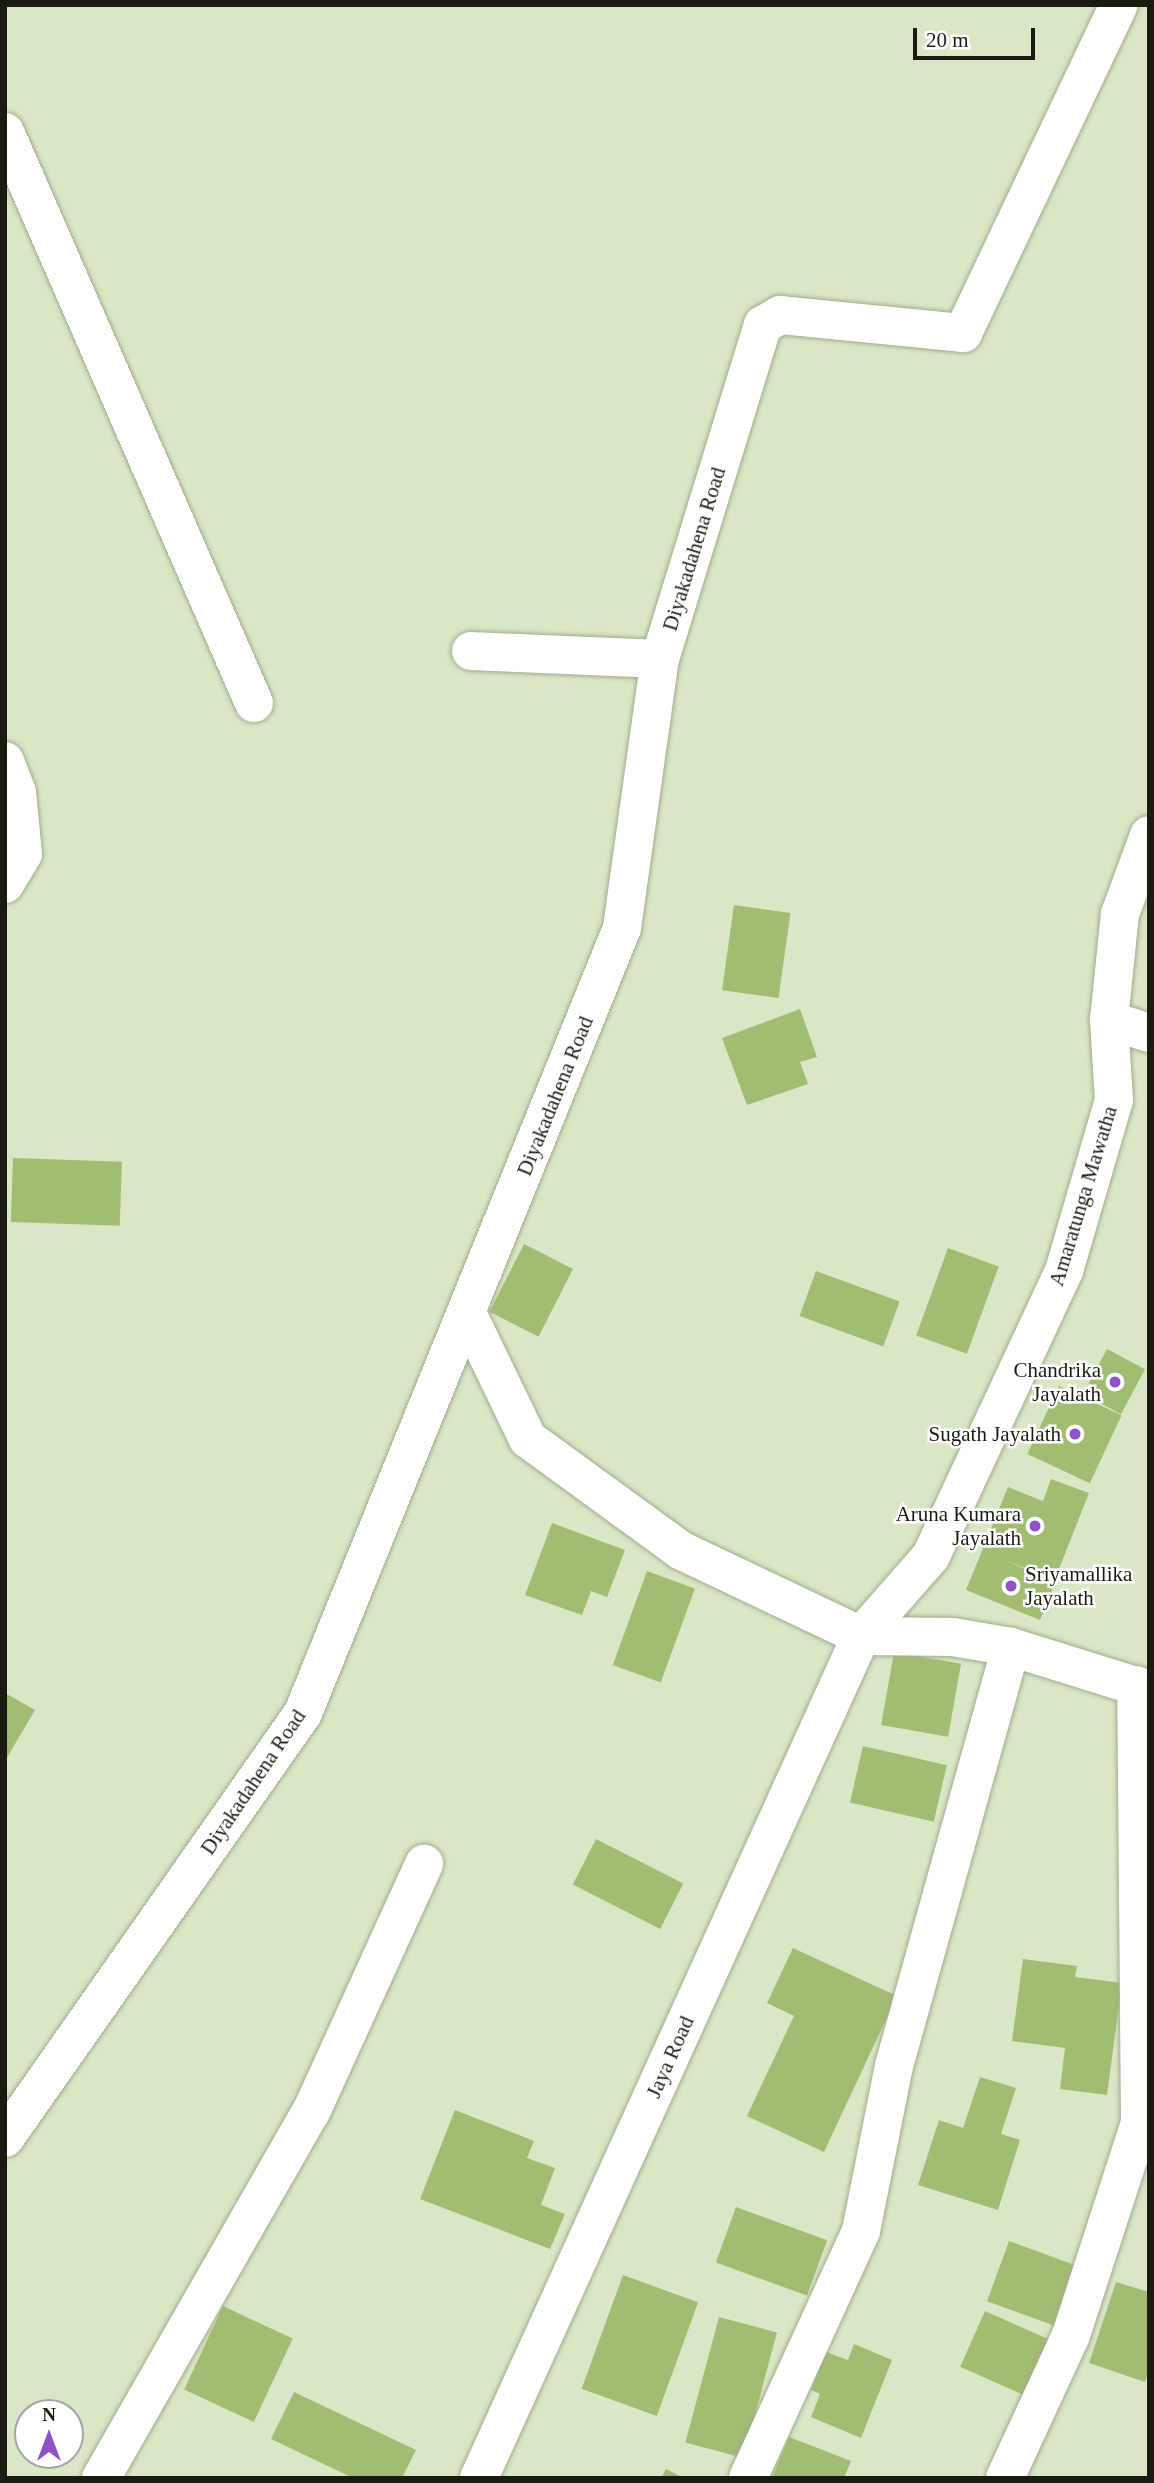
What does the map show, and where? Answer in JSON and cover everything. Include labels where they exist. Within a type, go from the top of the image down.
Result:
[{"type":"street","name":"Diyakadahena Road","points":[[5,2138],[303,1713],[622,928],[660,659],[763,325],[780,315],[963,333],[1119,5]]},
{"type":"street","points":[[5,132],[254,703]]},
{"type":"street","points":[[471,651],[660,659]]},
{"type":"street","points":[[5,761],[17,792],[23,854],[5,884]]},
{"type":"street","name":"Amaratunga Mawatha","points":[[861,1636],[931,1556],[1064,1271],[1114,1100],[1109,1020],[1120,914],[1149,835]]},
{"type":"street","points":[[1109,1020],[1149,1033]]},
{"type":"street","points":[[467,1313],[528,1438],[680,1550],[861,1636],[953,1637],[1012,1647],[1142,1688],[1140,2123],[1071,2335],[1004,2478]]},
{"type":"street","name":"Jaya Road","points":[[479,2478],[861,1636]]},
{"type":"street","points":[[748,2478],[861,2231],[894,2066],[1012,1647]]},
{"type":"street","points":[[101,2478],[311,2112],[424,1864]]},
{"type":"building","points":[[734,905],[790,913],[778,998],[722,990]]},
{"type":"building","points":[[800,1009],[817,1057],[800,1062],[808,1084],[747,1105],[722,1038]]},
{"type":"building","points":[[13,1158],[122,1162],[120,1226],[11,1222]]},
{"type":"building","points":[[524,1244],[573,1269],[539,1337],[489,1312]]},
{"type":"building","points":[[948,1248],[999,1266],[967,1354],[916,1335]]},
{"type":"building","points":[[816,1271],[900,1301],[883,1347],[800,1316]]},
{"type":"building","name":"Chandrika Jayalath","points":[[1107,1349],[1145,1369],[1121,1414],[1083,1394]]},
{"type":"building","name":"Sugath Jayalath","points":[[1059,1386],[1122,1415],[1090,1483],[1027,1454]]},
{"type":"building","name":"Aruna Kumara Jayalath","points":[[1051,1479],[1089,1493],[1055,1579],[1001,1559],[1056,1581],[1040,1620],[966,1590],[1008,1487],[1043,1501]]},
{"type":"building","points":[[552,1523],[625,1550],[607,1597],[591,1591],[582,1615],[525,1595]]},
{"type":"building","points":[[647,1571],[695,1588],[661,1682],[613,1665]]},
{"type":"building","points":[[894,1652],[961,1664],[948,1737],[881,1725]]},
{"type":"building","points":[[5,1693],[35,1710],[5,1761]]},
{"type":"building","points":[[863,1746],[947,1765],[934,1822],[850,1803]]},
{"type":"building","points":[[596,1839],[683,1883],[660,1929],[573,1884]]},
{"type":"building","points":[[793,1948],[897,1996],[824,2152],[747,2116],[794,2016],[767,2003]]},
{"type":"building","points":[[1023,1959],[1077,1966],[1075,1977],[1122,1983],[1107,2095],[1060,2089],[1065,2048],[1012,2041]]},
{"type":"building","points":[[980,2077],[1016,2088],[1001,2134],[1020,2140],[998,2210],[918,2185],[939,2120],[963,2128]]},
{"type":"building","points":[[455,2110],[534,2141],[527,2158],[555,2168],[541,2205],[565,2214],[550,2249],[420,2199]]},
{"type":"building","points":[[736,2207],[827,2240],[807,2296],[716,2262]]},
{"type":"building","points":[[1009,2241],[1082,2268],[1060,2328],[987,2301]]},
{"type":"building","points":[[623,2275],[698,2302],[657,2416],[582,2389]]},
{"type":"building","points":[[1116,2282],[1149,2292],[1149,2370],[1145,2382],[1089,2363]]},
{"type":"building","points":[[223,2306],[293,2339],[254,2422],[184,2389]]},
{"type":"building","points":[[985,2311],[1055,2342],[1031,2398],[960,2367]]},
{"type":"building","points":[[719,2317],[777,2333],[743,2458],[685,2443]]},
{"type":"building","points":[[854,2344],[892,2360],[861,2438],[811,2417],[820,2394],[811,2390],[826,2352],[848,2360]]},
{"type":"building","points":[[294,2392],[416,2450],[402,2478],[353,2478],[271,2439]]},
{"type":"building","points":[[789,2437],[851,2461],[844,2478],[772,2478]]},
{"type":"building","points":[[666,2469],[684,2478],[661,2478]]},
{"type":"place","name":"Chandrika Jayalath","points":[[1115,1382]]},
{"type":"place","name":"Sugath Jayalath","points":[[1075,1434]]},
{"type":"place","name":"Aruna Kumara Jayalath","points":[[1035,1526]]},
{"type":"place","name":"Sriyamallika Jayalath","points":[[1011,1586]]}]
